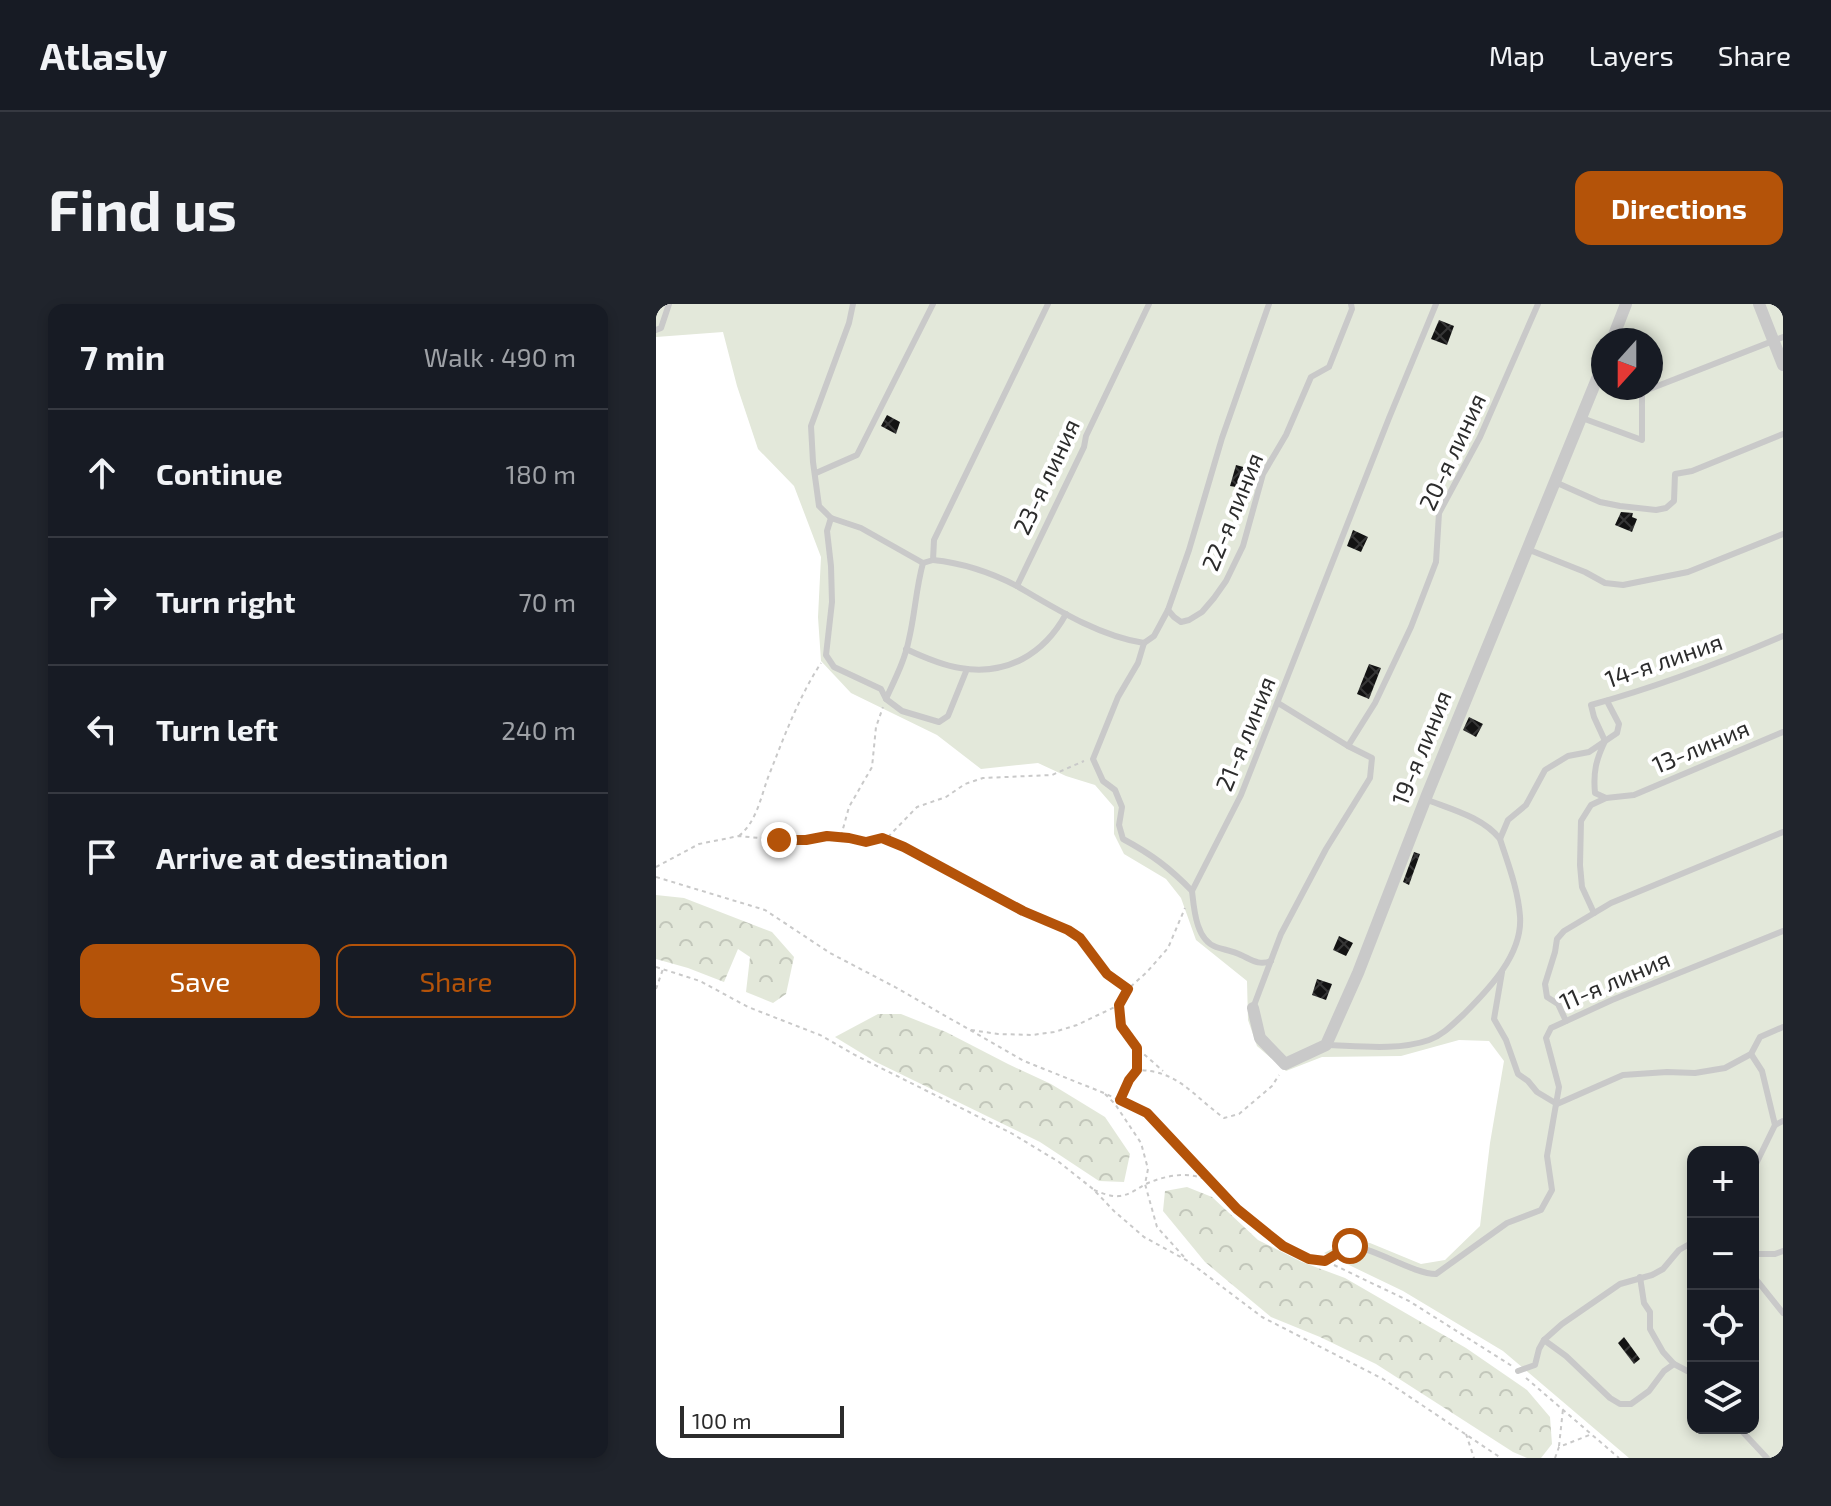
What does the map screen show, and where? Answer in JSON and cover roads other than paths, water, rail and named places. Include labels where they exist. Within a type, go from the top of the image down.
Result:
[{"type":"street","points":[[1617,328],[1626,304]]},
{"type":"street","points":[[1759,304],[1778,339],[1783,365]]},
{"type":"street","name":"19-я линия","points":[[1326,1045],[1358,973],[1425,799],[1591,395]]},
{"type":"street","points":[[1253,1008],[1260,1038],[1285,1064],[1326,1045]]},
{"type":"lane","points":[[656,330],[661,328],[669,304]]},
{"type":"lane","points":[[853,304],[849,323],[811,426],[819,506],[831,518],[861,528],[923,563],[933,560],[956,562],[982,570],[1122,640],[1144,643],[1138,663],[1118,697],[1093,759],[1103,781],[1115,790],[1122,807],[1119,825],[1123,839],[1170,868],[1192,891],[1196,922],[1206,940],[1214,947],[1262,964],[1271,961]]},
{"type":"lane","points":[[816,473],[857,455],[933,304]]},
{"type":"lane","points":[[933,560],[934,540],[1048,304]]},
{"type":"lane","name":"23-я линия","points":[[1017,586],[1149,304]]},
{"type":"lane","name":"22-я линия","points":[[1144,643],[1154,636],[1168,610],[1222,438],[1269,304]]},
{"type":"lane","name":"22-я линия","points":[[1168,610],[1181,622],[1189,620],[1202,612],[1226,581],[1243,546],[1263,474],[1286,435],[1311,377],[1329,367],[1352,309],[1351,304]]},
{"type":"lane","name":"21-я линия","points":[[1192,891],[1241,795],[1436,304]]},
{"type":"lane","name":"20-я линия","points":[[1348,746],[1375,703],[1411,627],[1436,562],[1439,513],[1480,437],[1538,304]]},
{"type":"lane","points":[[1582,418],[1642,440],[1642,392],[1778,339]]},
{"type":"lane","points":[[1555,482],[1600,502],[1656,510],[1666,508],[1674,501],[1675,474],[1692,471],[1783,434]]},
{"type":"lane","points":[[831,518],[827,531],[832,602],[826,655],[834,667],[881,689],[886,699],[902,711],[939,722],[948,716],[967,669]]},
{"type":"lane","points":[[1527,549],[1605,583],[1623,585],[1688,572],[1783,534]]},
{"type":"lane","points":[[886,699],[909,640],[923,563]]},
{"type":"lane","points":[[906,649],[932,661],[967,669],[991,670],[1028,657],[1057,630],[1066,614]]},
{"type":"lane","name":"14-я линия","points":[[1605,741],[1591,705],[1649,689],[1783,636]]},
{"type":"lane","points":[[1500,839],[1508,820],[1526,805],[1545,770],[1568,756],[1589,752],[1617,733],[1619,724],[1607,701]]},
{"type":"lane","points":[[1253,1008],[1281,934],[1326,849],[1370,778],[1372,758],[1278,703]]},
{"type":"lane","name":"13-линия","points":[[1606,798],[1634,795],[1783,732]]},
{"type":"lane","points":[[1605,741],[1596,760],[1594,780],[1595,793],[1606,798]]},
{"type":"lane","points":[[1594,913],[1582,887],[1581,821],[1591,805],[1606,798]]},
{"type":"lane","points":[[1326,1045],[1379,1048],[1428,1040],[1444,1032],[1479,1000],[1502,972],[1516,943],[1520,919],[1517,893],[1500,839],[1492,828],[1425,799]]},
{"type":"lane","points":[[1566,1021],[1558,1004],[1547,997],[1545,984],[1557,939],[1564,931],[1611,903],[1783,832]]},
{"type":"lane","name":"11-я линия","points":[[1325,1261],[1350,1246],[1406,1267],[1436,1274],[1507,1223],[1541,1210],[1552,1190],[1547,1156],[1559,1087],[1546,1038],[1551,1028],[1783,931]]},
{"type":"lane","points":[[1502,972],[1494,1019],[1506,1040],[1518,1074],[1537,1092],[1557,1104],[1623,1075],[1695,1073],[1725,1068],[1751,1054],[1760,1037],[1783,1027]]},
{"type":"lane","points":[[1751,1054],[1762,1071],[1775,1125]]},
{"type":"lane","points":[[1759,1158],[1775,1125],[1783,1121]]},
{"type":"lane","points":[[1518,1371],[1535,1365],[1544,1340],[1562,1324],[1620,1284],[1663,1269],[1687,1245]]},
{"type":"lane","points":[[1759,1254],[1783,1251]]},
{"type":"lane","points":[[1640,1277],[1644,1303],[1650,1312],[1650,1329],[1663,1352],[1674,1364],[1687,1371]]},
{"type":"lane","points":[[1759,1283],[1783,1313]]},
{"type":"lane","points":[[1544,1340],[1620,1404],[1631,1404],[1649,1391],[1664,1371],[1674,1364]]},
{"type":"lane","points":[[1745,1434],[1767,1458]]}]
